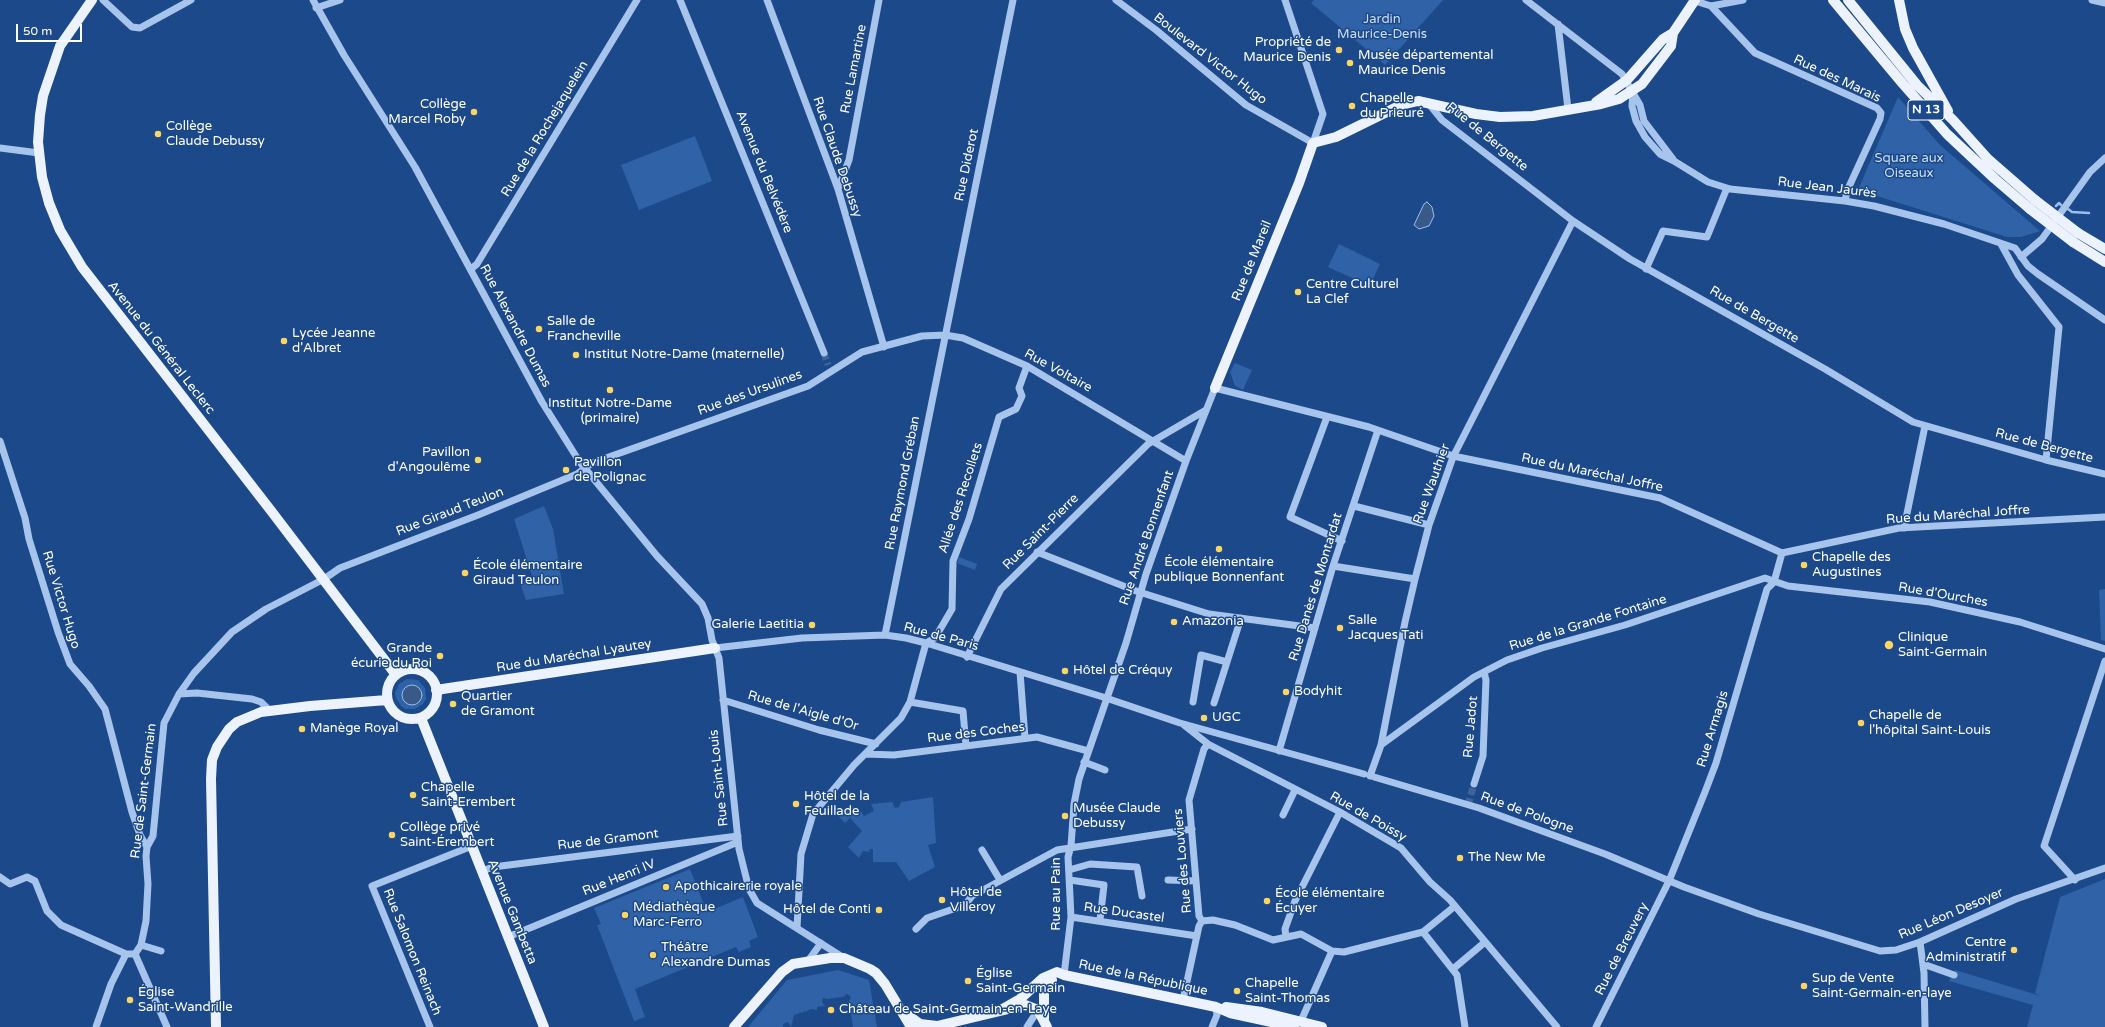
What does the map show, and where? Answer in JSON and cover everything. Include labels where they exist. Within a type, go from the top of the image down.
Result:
[{"type":"main road","name":"Avenue du Général Leclerc","points":[[92,0],[60,46],[43,96],[38,142],[42,177],[51,209],[68,244],[82,268],[324,579],[396,675]]},
{"type":"main road","points":[[1313,143],[1336,137],[1408,102],[1418,101],[1476,114],[1500,117],[1533,116],[1590,106],[1619,99],[1633,91],[1648,78],[1671,46],[1673,33],[1695,0]]},
{"type":"main road","name":"N 13","points":[[1833,0],[1947,134],[1990,175],[2032,204],[2105,249]]},
{"type":"main road","name":"N 13","points":[[1848,0],[1917,85],[1953,120],[1988,160],[2073,242],[2105,262]]},
{"type":"main road","points":[[1898,0],[1913,48],[1953,120]]},
{"type":"main road","points":[[1590,106],[1615,90],[1627,80],[1663,39],[1673,33]]},
{"type":"main road","name":"Rue de Mareil","points":[[1215,388],[1299,183],[1313,143]]},
{"type":"main road","name":"Rue du Maréchal Lyautey","points":[[436,690],[715,648]]},
{"type":"main road","points":[[410,670],[417,670],[430,677],[436,690],[434,705],[427,714],[421,718],[414,719],[400,716],[394,712],[387,700],[388,686],[396,675],[410,670]]},
{"type":"main road","points":[[216,1027],[211,779],[212,760],[217,747],[229,729],[244,718],[270,711],[387,700]]},
{"type":"main road","points":[[221,1027],[215,786],[218,752],[234,730],[253,720],[339,705]]},
{"type":"main road","name":"Avenue Gambetta","points":[[421,718],[544,1027]]},
{"type":"main road","points":[[734,1027],[782,972],[794,964],[808,961],[844,958],[870,969],[880,977],[911,1027]]},
{"type":"main road","name":"Rue de la République","points":[[1005,1008],[1020,999],[1050,974],[1057,972],[1064,975],[1216,1007],[1230,1013],[1295,1025],[1322,1027]]},
{"type":"main road","name":"Rue de la République","points":[[1043,1018],[1044,987],[1051,980],[1064,975]]},
{"type":"main road","points":[[902,1011],[920,1024],[936,1027],[952,1025],[1005,1008],[1025,1004],[1043,1018]]},
{"type":"street","points":[[103,0],[132,27],[140,28],[191,0]]},
{"type":"street","name":"Rue Alexandre Dumas","points":[[313,0],[316,8],[415,167],[542,402],[585,468],[657,556],[702,604],[708,618],[715,648]]},
{"type":"street","points":[[316,8],[340,0]]},
{"type":"street","name":"Rue de la Rochejaquelein","points":[[471,269],[478,264],[637,0]]},
{"type":"street","name":"Avenue du Belvédère","points":[[680,0],[824,353]]},
{"type":"street","name":"Rue Claude Debussy","points":[[767,0],[838,189],[884,347]]},
{"type":"street","name":"Rue Lamartine","points":[[838,189],[849,160],[879,0]]},
{"type":"street","name":"Rue Diderot","points":[[945,335],[1013,0]]},
{"type":"street","name":"Boulevard Victor Hugo","points":[[1116,0],[1156,30],[1246,105],[1313,143]]},
{"type":"street","points":[[1285,0],[1323,114],[1313,143]]},
{"type":"street","name":"Rue Jean Jaurès","points":[[1526,0],[1622,74],[1627,80],[1640,105],[1644,121],[1674,161],[1708,182],[1727,188],[1845,200],[1874,206],[1944,224],[2015,248],[2021,257],[2038,274],[2105,320]]},
{"type":"street","points":[[1695,0],[1711,6],[1743,0]]},
{"type":"street","points":[[2092,0],[2105,4]]},
{"type":"street","name":"Rue des Marais","points":[[1711,6],[1755,54],[1877,108],[1880,113],[1880,119],[1846,191],[1845,200]]},
{"type":"street","points":[[1558,24],[1568,109]]},
{"type":"street","name":"Rue de Bergette","points":[[1429,103],[1442,120],[1573,221],[1646,269],[1825,369],[1913,422],[2046,460],[2105,474]]},
{"type":"street","points":[[0,148],[40,152]]},
{"type":"street","points":[[2021,257],[2042,240],[2090,172],[2105,158]]},
{"type":"street","points":[[1646,269],[1663,231],[1707,237],[1727,188]]},
{"type":"street","name":"Rue Wauthier","points":[[1369,776],[1381,744],[1405,622],[1429,525],[1453,456],[1573,221]]},
{"type":"street","points":[[2001,244],[2018,275],[2059,327],[2046,460]]},
{"type":"street","name":"Rue des Ursulines","points":[[585,468],[592,463],[808,386],[830,369],[862,352],[922,336],[945,335]]},
{"type":"street","name":"Rue Voltaire","points":[[945,335],[963,338],[1027,366],[1186,461]]},
{"type":"street","name":"Rue Raymond Gréban","points":[[885,635],[945,335]]},
{"type":"street","name":"Allée des Recollets","points":[[926,643],[935,638],[952,609],[953,561],[968,519],[999,417],[1016,409],[1022,396],[1019,388],[1027,366]]},
{"type":"street","name":"Rue André Bonnenfant","points":[[1107,698],[1126,643],[1140,591],[1186,461],[1215,388]]},
{"type":"street","name":"Rue du Maréchal Joffre","points":[[1215,388],[1378,430],[1453,456],[1660,498],[1782,552],[1904,528],[2105,517]]},
{"type":"street","name":"Rue Saint-Pierre","points":[[967,657],[1001,589],[1148,444],[1206,410]]},
{"type":"street","points":[[1326,417],[1290,518],[1342,541]]},
{"type":"street","points":[[1904,528],[1926,426]]},
{"type":"street","name":"Rue Danès de Montardat","points":[[1279,751],[1333,566],[1378,430]]},
{"type":"street","name":"Rue Victor Hugo","points":[[0,441],[10,466],[25,518],[29,539],[67,659],[105,709],[132,812],[140,835],[147,846]]},
{"type":"street","name":"Rue Giraud Teulon","points":[[220,645],[232,632],[266,609],[324,579],[340,568],[478,515],[577,474],[585,468]]},
{"type":"street","points":[[1354,506],[1429,525]]},
{"type":"street","points":[[1037,552],[1140,591],[1209,614],[1315,628]]},
{"type":"street","name":"Rue Armagis","points":[[1669,881],[1716,763],[1767,589],[1774,582],[1782,552]]},
{"type":"street","points":[[1333,566],[1415,579]]},
{"type":"street","name":"Rue de la Grande Fontaine","points":[[1381,744],[1484,672],[1521,654],[1615,628],[1765,578],[1774,582]]},
{"type":"street","name":"Rue d'Ourches","points":[[1774,582],[1788,586],[1930,602],[2020,622],[2105,649]]},
{"type":"street","points":[[1214,704],[1241,618]]},
{"type":"street","name":"Rue de Paris","points":[[715,648],[802,638],[885,635],[926,643],[967,657],[1107,698],[1180,723]]},
{"type":"street","points":[[844,958],[796,928],[800,854],[813,814],[866,754],[901,718],[910,702],[926,643]]},
{"type":"street","name":"Rue de Saint-Germain","points":[[135,954],[141,945],[146,921],[147,846],[153,836],[164,723],[179,694],[194,673],[220,645]]},
{"type":"street","name":"Rue Saint-Louis","points":[[715,648],[719,658],[743,873],[749,890],[757,903],[796,928]]},
{"type":"street","points":[[1193,702],[1201,655],[1228,662]]},
{"type":"street","points":[[2075,880],[2044,846],[2105,660]]},
{"type":"street","points":[[1020,672],[1025,738]]},
{"type":"street","name":"Rue Jadot","points":[[1474,784],[1483,756],[1486,680],[1484,672]]},
{"type":"street","points":[[179,694],[197,693],[252,699],[261,702],[270,711]]},
{"type":"street","name":"Rue au Pain","points":[[1064,975],[1071,917],[1068,857],[1074,804],[1084,762],[1107,698]]},
{"type":"street","name":"Rue de l'Aigle d'Or","points":[[723,700],[820,730],[876,744]]},
{"type":"street","points":[[910,702],[963,711],[966,746]]},
{"type":"street","name":"Rue de Pologne","points":[[1180,723],[1279,751],[1332,762],[1369,776],[1479,808],[1497,816],[1582,845],[1669,881]]},
{"type":"street","name":"Rue de Poissy","points":[[1180,723],[1208,744],[1340,812],[1401,848],[1430,882],[1455,906],[1558,1027]]},
{"type":"street","name":"Rue des Coches","points":[[866,754],[894,755],[1025,738],[1047,739],[1088,751]]},
{"type":"street","name":"Rue des Louviers","points":[[1183,1000],[1202,921],[1199,916],[1189,800],[1204,749],[1208,744]]},
{"type":"street","points":[[1084,762],[1105,770]]},
{"type":"street","points":[[1283,815],[1295,790]]},
{"type":"street","points":[[1286,937],[1285,929],[1295,901],[1340,812]]},
{"type":"street","points":[[916,929],[927,918],[965,905],[972,896],[1057,850],[1070,846],[1192,829]]},
{"type":"street","name":"Rue de Gramont","points":[[482,871],[494,867],[738,839]]},
{"type":"street","name":"Rue Henri IV","points":[[508,937],[738,839]]},
{"type":"street","name":"Rue Salomon Reinach","points":[[430,1027],[372,886],[472,846]]},
{"type":"street","points":[[982,850],[1000,880]]},
{"type":"street","points":[[1069,870],[1090,864],[1137,867],[1142,896]]},
{"type":"street","name":"Rue Léon Desoyer","points":[[1669,881],[1759,914],[1880,951],[1896,950],[1920,942],[2016,899],[2075,880],[2105,868]]},
{"type":"street","points":[[0,877],[10,884],[27,877],[35,882],[47,911],[61,925],[126,954],[135,954],[167,1027]]},
{"type":"street","points":[[1070,880],[1104,885],[1100,920]]},
{"type":"street","points":[[1168,880],[1196,881]]},
{"type":"street","name":"Rue de Breuvery","points":[[1596,1027],[1669,881]]},
{"type":"street","points":[[1202,921],[1213,920],[1235,925],[1274,940],[1301,934],[1332,951],[1344,952],[1423,932],[1455,906]]},
{"type":"street","name":"Rue Ducastel","points":[[1071,917],[1100,920],[1198,936]]},
{"type":"street","points":[[1423,932],[1457,975],[1465,1027]]},
{"type":"street","points":[[1453,969],[1485,942]]},
{"type":"street","points":[[1920,942],[1923,964],[1924,1027]]},
{"type":"street","points":[[808,961],[821,944]]},
{"type":"street","points":[[141,945],[161,951]]},
{"type":"street","points":[[1295,1025],[1332,951]]},
{"type":"street","points":[[96,1027],[111,984],[126,954]]},
{"type":"street","points":[[1923,964],[1954,975]]},
{"type":"street","points":[[1212,1027],[1217,1016],[1216,1007]]},
{"type":"street","points":[[1027,1027],[1043,1018]]},
{"type":"green space","name":"Jardin Maurice-Denis","points":[[1314,0],[1443,0],[1385,65],[1311,3]]},
{"type":"green space","name":"Square aux Oiseaux","points":[[1898,97],[1940,145],[2040,231],[2021,237],[2007,237],[1858,190]]},
{"type":"green space","points":[[695,136],[712,181],[639,210],[621,165]]},
{"type":"green space","points":[[1339,244],[1380,264],[1370,286],[1328,267]]},
{"type":"green space","points":[[1235,363],[1252,370],[1243,390],[1235,386],[1230,372]]},
{"type":"green space","points":[[544,506],[553,529],[564,594],[526,600],[520,583],[533,579],[514,519]]},
{"type":"green space","points":[[959,557],[977,564],[975,570],[957,563]]},
{"type":"green space","points":[[2105,589],[2105,641],[2101,640],[2099,590]]},
{"type":"green space","points":[[407,679],[418,680],[425,688],[426,699],[423,704],[415,709],[405,709],[401,706],[395,693],[399,684]],"holes":[[[411,685],[417,686],[421,698],[417,703],[411,705],[408,704],[402,693],[405,688]]]},
{"type":"green space","points":[[933,797],[936,843],[928,845],[935,867],[909,881],[896,862],[873,862],[873,849],[870,849],[869,852],[863,851],[859,858],[848,847],[862,831],[850,818],[845,823],[838,816],[852,805],[855,809],[858,807],[864,816],[874,811],[871,804],[892,802],[895,808],[899,807],[901,802]]},
{"type":"green space","points":[[690,869],[707,912],[743,897],[758,937],[749,941],[751,947],[739,952],[736,947],[635,989],[645,1017],[634,1021],[597,925],[601,924],[594,908]]},
{"type":"green space","points":[[2105,879],[2105,1027],[2027,1027],[2033,1005],[1949,981],[1955,970],[2041,996],[2035,993],[2060,897]]},
{"type":"green space","points":[[838,970],[869,980],[877,1027],[853,1027],[849,1001],[851,997],[847,994],[843,997],[823,998],[822,1002],[825,1006],[817,1007],[817,1010],[811,1009],[805,1012],[804,1010],[804,1012],[801,1013],[799,1011],[800,1013],[794,1015],[791,1027],[788,1022],[783,1024],[783,1027],[748,1027],[787,980]]},
{"type":"shaded area","points":[[1427,202],[1432,207],[1434,216],[1429,226],[1419,229],[1414,225],[1424,204]]},
{"type":"shaded area","points":[[412,685],[419,688],[422,695],[419,702],[412,705],[405,702],[402,695],[405,688]]},
{"type":"waterway","points":[[2056,206],[2059,203],[2061,205]]},
{"type":"waterway","points":[[2068,209],[2072,212],[2089,213]]},
{"type":"tunnel","points":[[824,353],[828,365]]},
{"type":"tunnel","points":[[1468,805],[1474,784]]},
{"type":"place","name":"Propriété de Maurice Denis","points":[[1339,50]]},
{"type":"place","name":"Musée départemental Maurice Denis","points":[[1350,63]]},
{"type":"place","name":"Chapelle du Prieuré","points":[[1352,106]]},
{"type":"place","name":"Collège Marcel Roby","points":[[474,112]]},
{"type":"place","name":"Collège Claude Debussy","points":[[158,134]]},
{"type":"place","name":"Centre Culturel La Clef","points":[[1298,292]]},
{"type":"place","name":"Salle de Francheville","points":[[539,329]]},
{"type":"place","name":"Lycée Jeanne d'Albret","points":[[284,341]]},
{"type":"place","name":"Institut Notre-Dame (maternelle)","points":[[576,355]]},
{"type":"place","name":"Institut Notre-Dame (primaire)","points":[[610,390]]},
{"type":"place","name":"Pavillon d'Angoulême","points":[[478,460]]},
{"type":"place","name":"Pavillon de Polignac","points":[[566,470]]},
{"type":"place","name":"École élémentaire publique Bonnenfant","points":[[1219,549]]},
{"type":"place","name":"Chapelle des Augustines","points":[[1804,565]]},
{"type":"place","name":"École élémentaire Giraud Teulon","points":[[465,573]]},
{"type":"place","name":"Amazonia","points":[[1174,622]]},
{"type":"place","name":"Galerie Laetitia","points":[[812,625]]},
{"type":"place","name":"Salle Jacques Tati","points":[[1340,628]]},
{"type":"place","name":"Clinique Saint-Germain","points":[[1889,645]]},
{"type":"place","name":"Grande écurie du Roi","points":[[440,656]]},
{"type":"place","name":"Hôtel de Créquy","points":[[1065,671]]},
{"type":"place","name":"Bodyhit","points":[[1286,692]]},
{"type":"place","name":"Quartier de Gramont","points":[[453,704]]},
{"type":"place","name":"UGC","points":[[1204,718]]},
{"type":"place","name":"Chapelle de l'hôpital Saint-Louis","points":[[1861,723]]},
{"type":"place","name":"Manège Royal","points":[[302,729]]},
{"type":"place","name":"Chapelle Saint-Erembert","points":[[413,795]]},
{"type":"place","name":"Hôtel de la Feuillade","points":[[796,804]]},
{"type":"place","name":"Musée Claude Debussy","points":[[1065,816]]},
{"type":"place","name":"Collège privé Saint-Érembert","points":[[392,835]]},
{"type":"place","name":"The New Me","points":[[1460,858]]},
{"type":"place","name":"Apothicairerie royale","points":[[666,887]]},
{"type":"place","name":"Hôtel de Villeroy","points":[[942,900]]},
{"type":"place","name":"École élémentaire Écuyer","points":[[1267,901]]},
{"type":"place","name":"Hôtel de Conti","points":[[879,910]]},
{"type":"place","name":"Médiathèque Marc-Ferro","points":[[625,915]]},
{"type":"place","name":"Centre Administratif","points":[[2014,950]]},
{"type":"place","name":"Théâtre Alexandre Dumas","points":[[653,955]]},
{"type":"place","name":"Église Saint-Germain","points":[[968,981]]},
{"type":"place","name":"Sup de Vente Saint-Germain-en-laye","points":[[1804,986]]},
{"type":"place","name":"Chapelle Saint-Thomas","points":[[1237,991]]},
{"type":"place","name":"Église Saint-Wandrille","points":[[130,1000]]},
{"type":"place","name":"Château de Saint-Germain-en-Laye","points":[[831,1010]]}]
